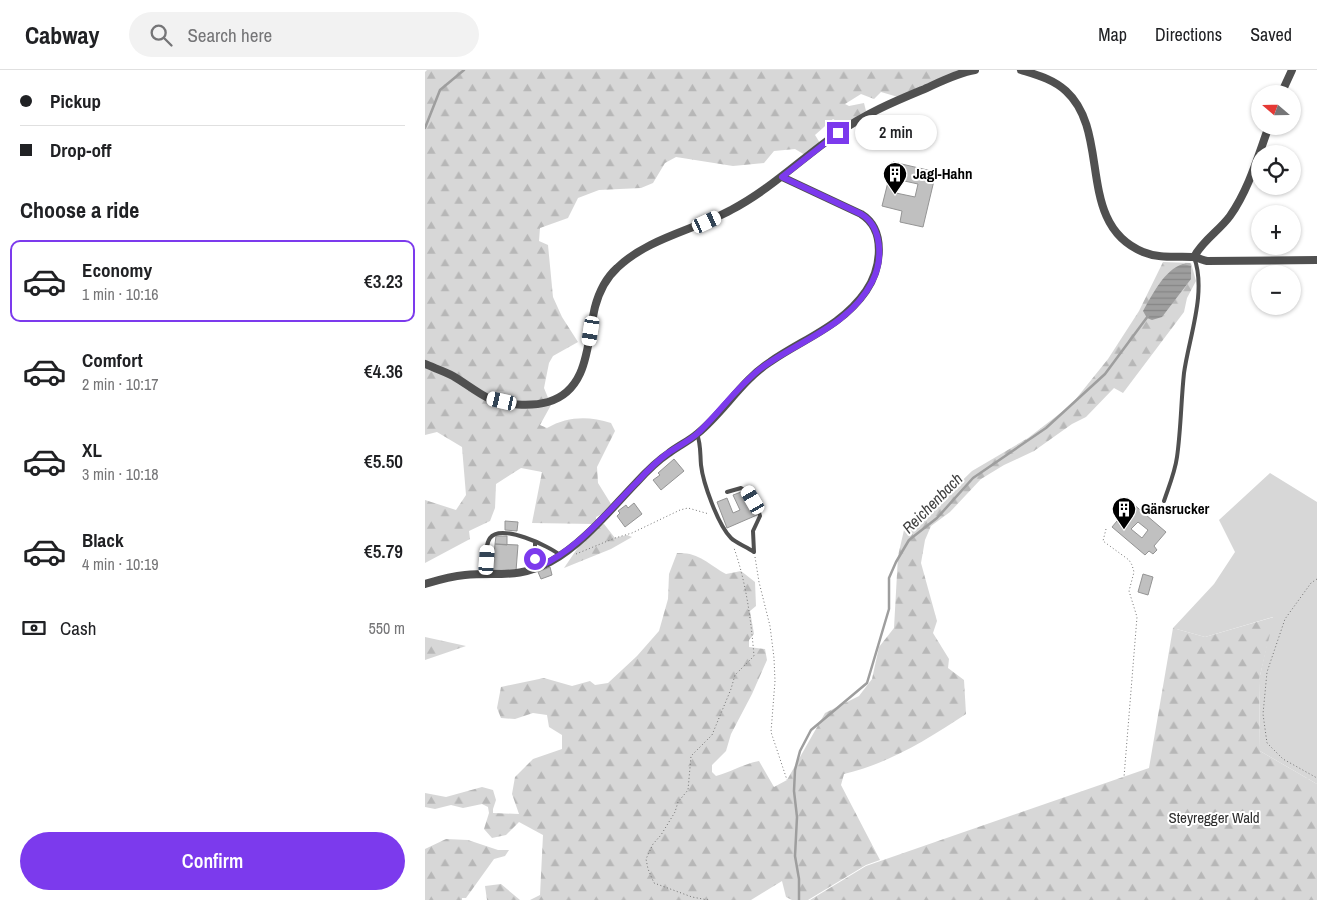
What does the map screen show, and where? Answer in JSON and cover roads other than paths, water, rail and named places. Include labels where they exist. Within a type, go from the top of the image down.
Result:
[{"type":"street","points":[[425,364],[451,375],[490,398],[514,404],[549,402],[559,397],[573,385],[583,369],[597,300],[607,280],[627,258],[731,210],[782,177],[838,133],[861,118],[950,78],[975,70]]},
{"type":"street","points":[[1021,70],[1054,82],[1066,91],[1077,104],[1089,135],[1102,203],[1110,223],[1128,242],[1143,252],[1156,256],[1194,257],[1207,261],[1317,260]]},
{"type":"street","points":[[1285,85],[1292,70]]},
{"type":"street","points":[[1194,257],[1200,246],[1221,227],[1237,205],[1245,190],[1266,135]]},
{"type":"street","points":[[425,584],[447,577],[521,574],[551,561],[584,536],[650,469],[697,434],[756,372],[841,318],[865,292],[876,271],[879,260],[879,247],[873,225],[867,218],[782,177]]},
{"type":"lane","points":[[1164,500],[1175,470],[1182,392],[1198,294],[1199,269],[1194,257]]},
{"type":"lane","points":[[697,434],[705,481],[719,518],[731,538],[754,552],[753,531],[760,516],[758,510],[747,491],[741,488],[727,492]]},
{"type":"lane","points":[[486,574],[489,539],[495,534],[508,533],[519,535],[545,545],[560,555]]},
{"type":"lane","points":[[535,542],[535,559],[538,567]]},
{"type":"waterway","points":[[425,128],[440,90],[464,70]]},
{"type":"waterway","name":"Reichenbach","points":[[799,900],[799,879],[795,856],[797,817],[794,791],[795,770],[800,751],[811,730],[867,683],[889,609],[889,578],[909,540],[937,518],[973,478],[1046,428],[1105,374],[1148,316]]},
{"type":"place","name":"Jagl-Hahn","points":[[895,195]]},
{"type":"place","name":"Gänsrucker","points":[[1124,530]]},
{"type":"park label","name":"Steyregger Wald","points":[[1214,818]]}]
